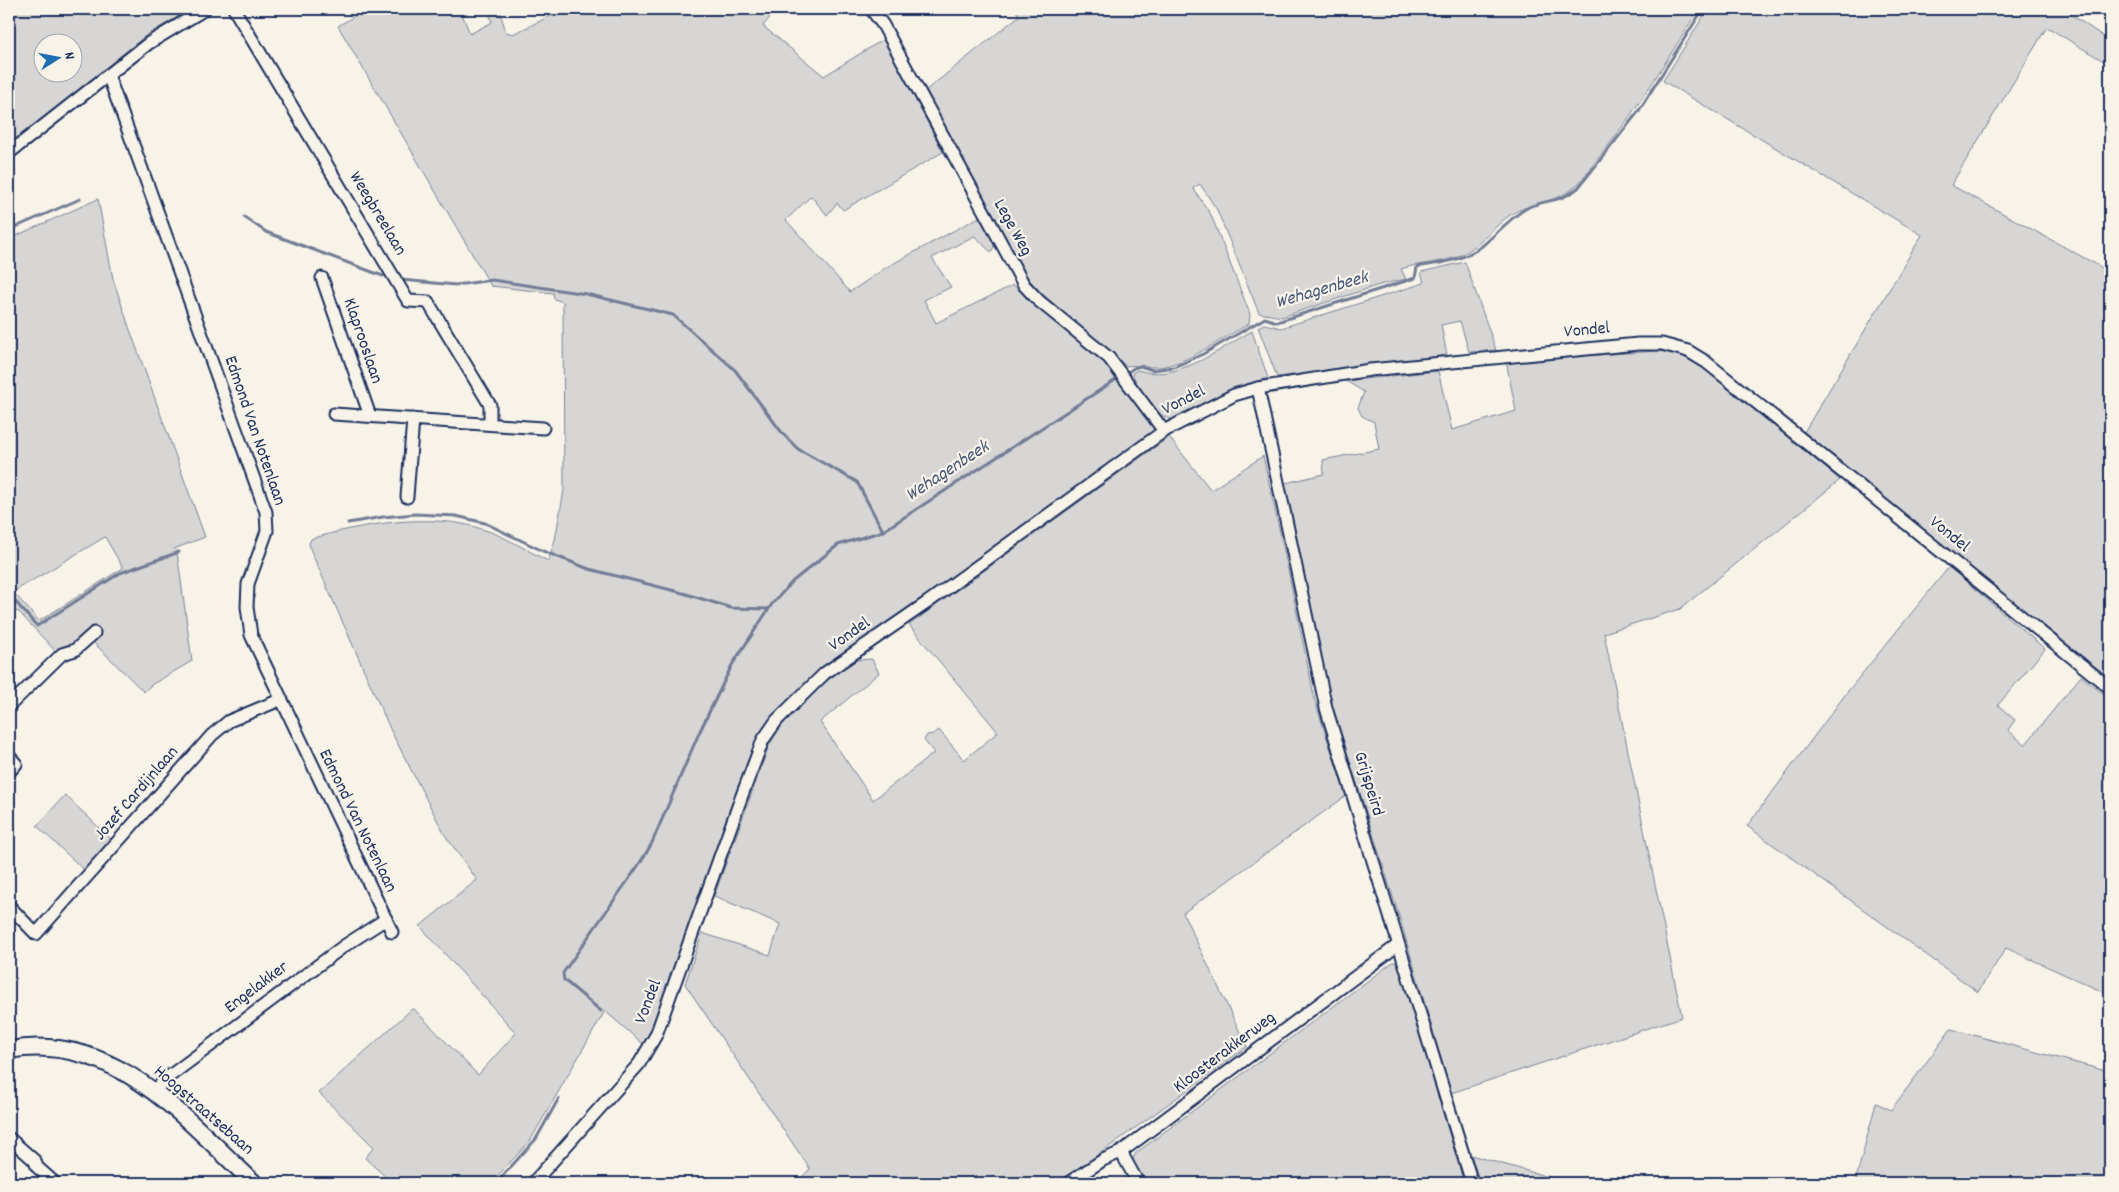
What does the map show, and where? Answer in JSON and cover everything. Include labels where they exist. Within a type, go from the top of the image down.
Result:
[{"type":"main road","name":"Hoogstraatsebaan","points":[[9,1050],[40,1046],[88,1055],[124,1071],[154,1091],[254,1183]]},
{"type":"street","points":[[9,153],[149,43],[205,9]]},
{"type":"street","name":"Weegbreelaan","points":[[234,9],[408,300],[428,302],[490,405],[490,424]]},
{"type":"street","name":"Lege Weg","points":[[871,9],[883,25],[1024,285],[1039,301],[1108,358],[1164,431]]},
{"type":"street","name":"Edmond Van Notenlaan","points":[[108,75],[266,512],[267,531],[248,584],[247,607],[251,635],[280,700],[392,932]]},
{"type":"street","name":"Klaprooslaan","points":[[322,278],[370,416]]},
{"type":"street","name":"Vondel","points":[[533,1183],[639,1064],[656,1035],[741,798],[764,740],[777,720],[826,673],[928,602],[1164,431],[1234,395],[1258,388],[1370,370],[1527,354],[1646,344],[1662,344],[1688,351],[1706,362],[2110,688]]},
{"type":"street","name":"Grijspeird","points":[[1258,388],[1326,708],[1472,1183]]},
{"type":"street","points":[[334,414],[543,428]]},
{"type":"street","points":[[407,497],[412,419]]},
{"type":"street","points":[[9,706],[62,654],[75,650],[94,633]]},
{"type":"street","name":"Jozef Cardijnlaan","points":[[9,906],[36,934],[212,735],[229,721],[280,700]]},
{"type":"street","points":[[9,756],[16,764],[9,772]]},
{"type":"street","name":"Engelakker","points":[[154,1091],[167,1078],[344,946],[386,919]]},
{"type":"street","name":"Kloosterakkerweg","points":[[1068,1183],[1103,1160],[1121,1152],[1398,945]]},
{"type":"street","points":[[9,1138],[35,1161],[37,1167],[55,1183]]},
{"type":"street","points":[[1121,1152],[1138,1183]]},
{"type":"shaded area","points":[[9,9],[174,9],[179,16],[145,36],[9,146]]},
{"type":"shaded area","points":[[366,9],[460,9],[470,34],[492,22],[488,9],[499,9],[506,32],[513,34],[565,9],[777,9],[763,26],[824,76],[884,39],[943,152],[843,210],[837,203],[827,215],[811,196],[786,220],[850,292],[887,267],[979,217],[993,240],[994,247],[991,252],[974,236],[932,258],[951,287],[924,300],[936,323],[1013,285],[1092,349],[1116,374],[1157,430],[848,651],[788,701],[771,719],[650,1035],[643,1044],[605,1011],[530,1141],[491,1183],[386,1183],[389,1180],[365,1158],[374,1147],[319,1093],[413,1008],[478,1075],[516,1033],[420,926],[477,880],[445,835],[391,731],[309,544],[311,539],[373,525],[396,522],[441,521],[462,524],[491,532],[548,561],[555,540],[564,490],[563,302],[554,299],[553,293],[491,286],[338,26]]},
{"type":"shaded area","points":[[1015,9],[1699,9],[1628,119],[1576,186],[1561,196],[1526,207],[1510,215],[1476,246],[1463,254],[1448,260],[1401,269],[1406,279],[1379,285],[1282,317],[1259,313],[1217,210],[1200,184],[1193,188],[1211,215],[1250,314],[1249,324],[1186,359],[1165,366],[1155,367],[1126,366],[1039,291],[1022,271],[925,91],[1019,16]]},
{"type":"shaded area","points":[[1708,9],[2063,9],[2110,41],[2110,65],[2047,27],[1951,185],[2110,272],[2110,678],[1928,535],[1804,432],[1922,235],[1663,81]]},
{"type":"shaded area","points":[[98,199],[113,279],[205,537],[174,549],[177,552],[192,661],[151,685],[144,692],[92,641],[78,643],[57,653],[19,612],[13,610],[9,612],[9,595],[13,592],[9,587],[9,239]],"holes":[[[105,537],[123,568],[39,621],[13,592]]]},
{"type":"shaded area","points":[[1465,262],[1496,350],[1469,352],[1460,321],[1441,325],[1447,355],[1277,377],[1258,327],[1264,324],[1281,328],[1424,283],[1421,272]]},
{"type":"shaded area","points":[[1252,331],[1268,378],[1243,386],[1174,420],[1166,418],[1154,409],[1143,395],[1132,373],[1138,370],[1153,373],[1168,372],[1183,368],[1212,355]]},
{"type":"shaded area","points":[[1657,351],[1676,353],[1702,366],[1840,480],[1680,609],[1604,633],[1682,1017],[1451,1093],[1399,916],[1334,711],[1281,484],[1324,474],[1323,460],[1379,449],[1374,422],[1362,416],[1358,408],[1364,392],[1346,381],[1438,371],[1452,430],[1516,411],[1506,361]]},
{"type":"shaded area","points":[[1169,437],[1211,490],[1263,456],[1315,701],[1346,796],[1183,913],[1247,1047],[1059,1183],[796,1183],[810,1169],[685,984],[702,933],[770,955],[780,924],[714,896],[769,746],[786,720],[818,688],[855,660],[872,659],[879,673],[820,722],[873,800],[934,753],[924,740],[927,735],[939,730],[964,760],[998,732],[909,625]]},
{"type":"shaded area","points":[[1949,567],[2045,649],[1998,705],[2015,720],[2008,730],[2025,745],[2081,676],[2110,699],[2110,995],[2006,948],[1978,992],[1747,826],[1848,691]]},
{"type":"shaded area","points":[[65,795],[111,839],[84,870],[37,826]]},
{"type":"shaded area","points":[[1393,962],[1396,962],[1400,969],[1464,1183],[1142,1183],[1133,1165],[1136,1153]]},
{"type":"shaded area","points":[[1951,1029],[2110,1072],[2110,1183],[1855,1183],[1876,1103],[1891,1110]]},
{"type":"shaded area","points":[[1471,1155],[1570,1183],[1480,1183]]},
{"type":"waterway","name":"Wehagenbeek","points":[[601,1011],[564,980],[563,973],[651,845],[699,733],[732,665],[772,604],[793,581],[838,545],[883,531],[1134,368],[1140,366],[1153,370],[1174,367],[1203,354],[1265,318],[1277,322],[1415,278],[1417,267],[1451,261],[1467,255],[1482,246],[1522,211],[1571,193],[1578,188],[1638,112],[1703,9]]},
{"type":"waterway","points":[[9,230],[80,199]]},
{"type":"waterway","points":[[244,217],[266,232],[383,276]]},
{"type":"waterway","points":[[401,280],[456,285],[492,280],[586,294],[673,315],[735,370],[783,434],[798,449],[857,482],[883,531]]},
{"type":"waterway","points":[[348,523],[415,514],[456,516],[485,523],[543,551],[589,569],[683,593],[731,608],[769,609]]},
{"type":"waterway","points":[[9,600],[12,598],[37,626],[120,573],[179,552]]},
{"type":"waterway","points":[[496,1183],[536,1139],[559,1098]]}]
